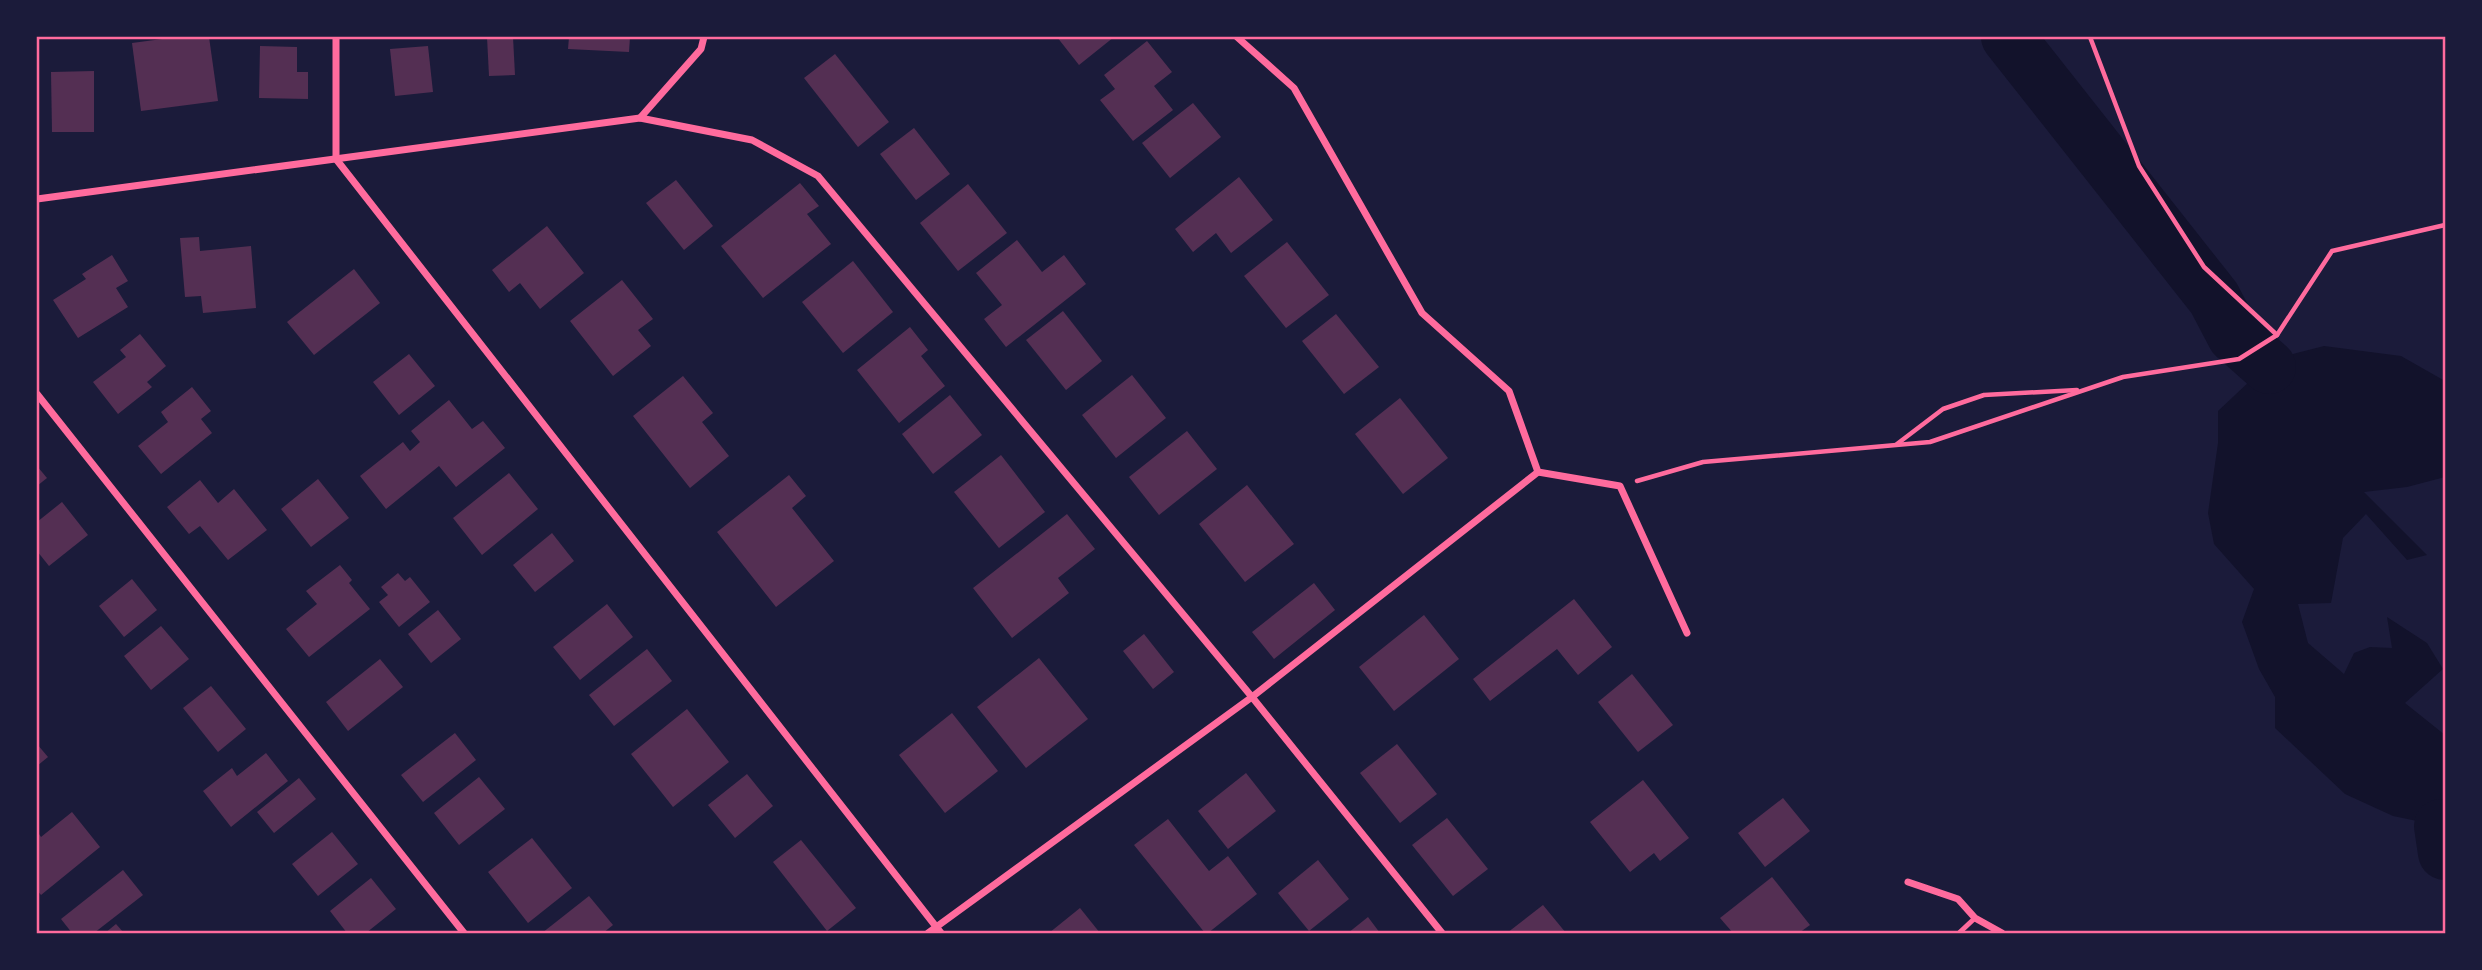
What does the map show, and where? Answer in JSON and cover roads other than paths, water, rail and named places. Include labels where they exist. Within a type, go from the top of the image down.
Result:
[{"type":"street","points":[[336,37],[336,159],[938,930]]},
{"type":"street","points":[[640,118],[701,49],[704,37]]},
{"type":"street","points":[[1237,37],[1294,88],[1422,313],[1509,391],[1538,472]]},
{"type":"street","points":[[37,199],[640,118],[752,140],[818,176],[1252,697],[1442,933]]},
{"type":"street","points":[[37,394],[464,933]]},
{"type":"street","points":[[928,933],[938,930],[1252,697],[1538,472],[1620,486],[1687,634]]},
{"type":"street","points":[[1908,882],[1958,899],[1975,918],[2002,933]]},
{"type":"lane","points":[[1959,933],[1975,918]]},
{"type":"waterway","points":[[2008,37],[2214,298],[2234,336],[2269,367]]},
{"type":"waterway","points":[[2441,826],[2445,853]]}]
